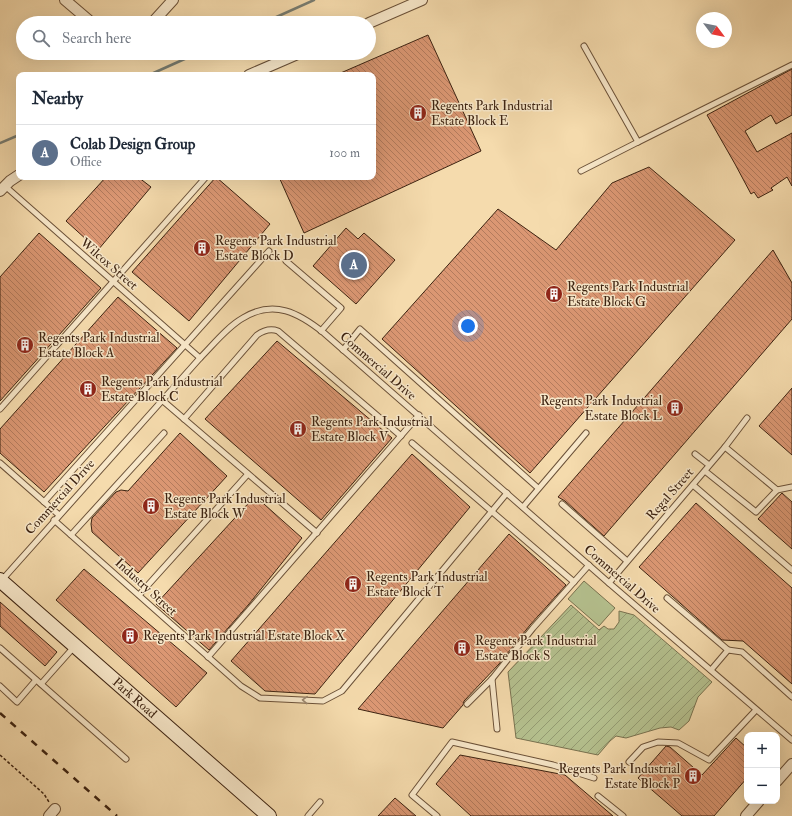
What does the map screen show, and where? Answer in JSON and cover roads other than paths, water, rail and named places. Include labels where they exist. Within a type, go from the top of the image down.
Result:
[{"type":"main road","name":"Park Road","points":[[0,580],[269,816]]},
{"type":"street","points":[[65,0],[84,16]]},
{"type":"street","points":[[158,16],[173,0]]},
{"type":"street","points":[[376,20],[422,0]]},
{"type":"street","points":[[256,72],[284,60]]},
{"type":"street","points":[[2,189],[16,178]]},
{"type":"street","points":[[780,778],[792,764]]},
{"type":"street","points":[[746,816],[757,804]]},
{"type":"lane","points":[[584,46],[638,142]]},
{"type":"lane","points":[[580,171],[792,65]]},
{"type":"lane","points":[[0,409],[203,180]]},
{"type":"lane","name":"Wilcox Street","points":[[2,189],[113,281],[200,358]]},
{"type":"lane","points":[[44,502],[269,251]]},
{"type":"lane","points":[[286,261],[341,308],[321,331]]},
{"type":"lane","name":"Commercial Drive","points":[[0,580],[200,358],[243,318],[258,311],[280,309],[294,313],[310,322],[321,331],[419,415],[609,583],[792,740]]},
{"type":"lane","points":[[184,419],[258,335],[262,332],[273,329],[278,331],[401,436]]},
{"type":"lane","points":[[343,350],[360,329],[538,488]]},
{"type":"lane","points":[[162,400],[317,533]]},
{"type":"lane","points":[[208,657],[419,415]]},
{"type":"lane","name":"Regal Street","points":[[609,583],[725,447],[747,418]]},
{"type":"lane","points":[[71,535],[164,433]]},
{"type":"lane","points":[[523,507],[586,433]]},
{"type":"lane","points":[[412,442],[574,582]]},
{"type":"lane","points":[[725,447],[777,490]]},
{"type":"lane","points":[[695,454],[709,466]]},
{"type":"lane","points":[[0,463],[59,515]]},
{"type":"lane","points":[[705,470],[756,512],[777,490],[792,487]]},
{"type":"lane","points":[[139,595],[248,474]]},
{"type":"lane","points":[[693,485],[791,568]]},
{"type":"lane","points":[[492,511],[507,493]]},
{"type":"lane","points":[[562,504],[627,561]]},
{"type":"lane","name":"Industry Street","points":[[54,520],[241,686],[260,698],[323,701],[342,691],[492,511]]},
{"type":"lane","points":[[466,704],[492,679],[533,628],[589,565]]},
{"type":"lane","points":[[667,598],[728,650],[742,652],[792,697]]},
{"type":"lane","points":[[41,684],[75,646]]},
{"type":"lane","points":[[0,648],[126,759]]},
{"type":"lane","points":[[711,670],[728,650]]},
{"type":"lane","points":[[492,679],[497,729]]},
{"type":"lane","points":[[0,686],[17,702],[36,680]]},
{"type":"lane","points":[[629,762],[643,747],[658,742],[678,743],[709,760],[756,710]]},
{"type":"lane","points":[[436,816],[412,796],[452,742],[553,764],[594,778]]},
{"type":"lane","points":[[598,796],[624,816]]},
{"type":"lane","points":[[308,816],[320,802]]},
{"type":"waterway","points":[[279,16],[314,0]]},
{"type":"waterway","points":[[156,72],[182,60]]},
{"type":"waterway","points":[[0,143],[16,136]]},
{"type":"railway","points":[[0,713],[117,816]]},
{"type":"place","name":"Regents Park Industrial Estate Block E","points":[[418,113]]},
{"type":"place","name":"Regents Park Industrial Estate Block D","points":[[202,248]]},
{"type":"place","name":"Colab Design Group","points":[[354,265]]},
{"type":"place","name":"Regents Park Industrial Estate Block G","points":[[554,294]]},
{"type":"place","name":"Regents Park Industrial Estate Block A","points":[[25,345]]},
{"type":"place","name":"Regents Park Industrial Estate Block C","points":[[88,389]]},
{"type":"place","name":"Regents Park Industrial Estate Block L","points":[[675,408]]},
{"type":"place","name":"Regents Park Industrial Estate Block V","points":[[298,429]]},
{"type":"place","name":"Regents Park Industrial Estate Block W","points":[[151,506]]},
{"type":"place","name":"Regents Park Industrial Estate Block T","points":[[353,584]]},
{"type":"place","name":"Regents Park Industrial Estate Block X","points":[[130,636]]},
{"type":"place","name":"Regents Park Industrial Estate Block S","points":[[462,648]]},
{"type":"place","name":"Regents Park Industrial Estate Block P","points":[[693,776]]}]
